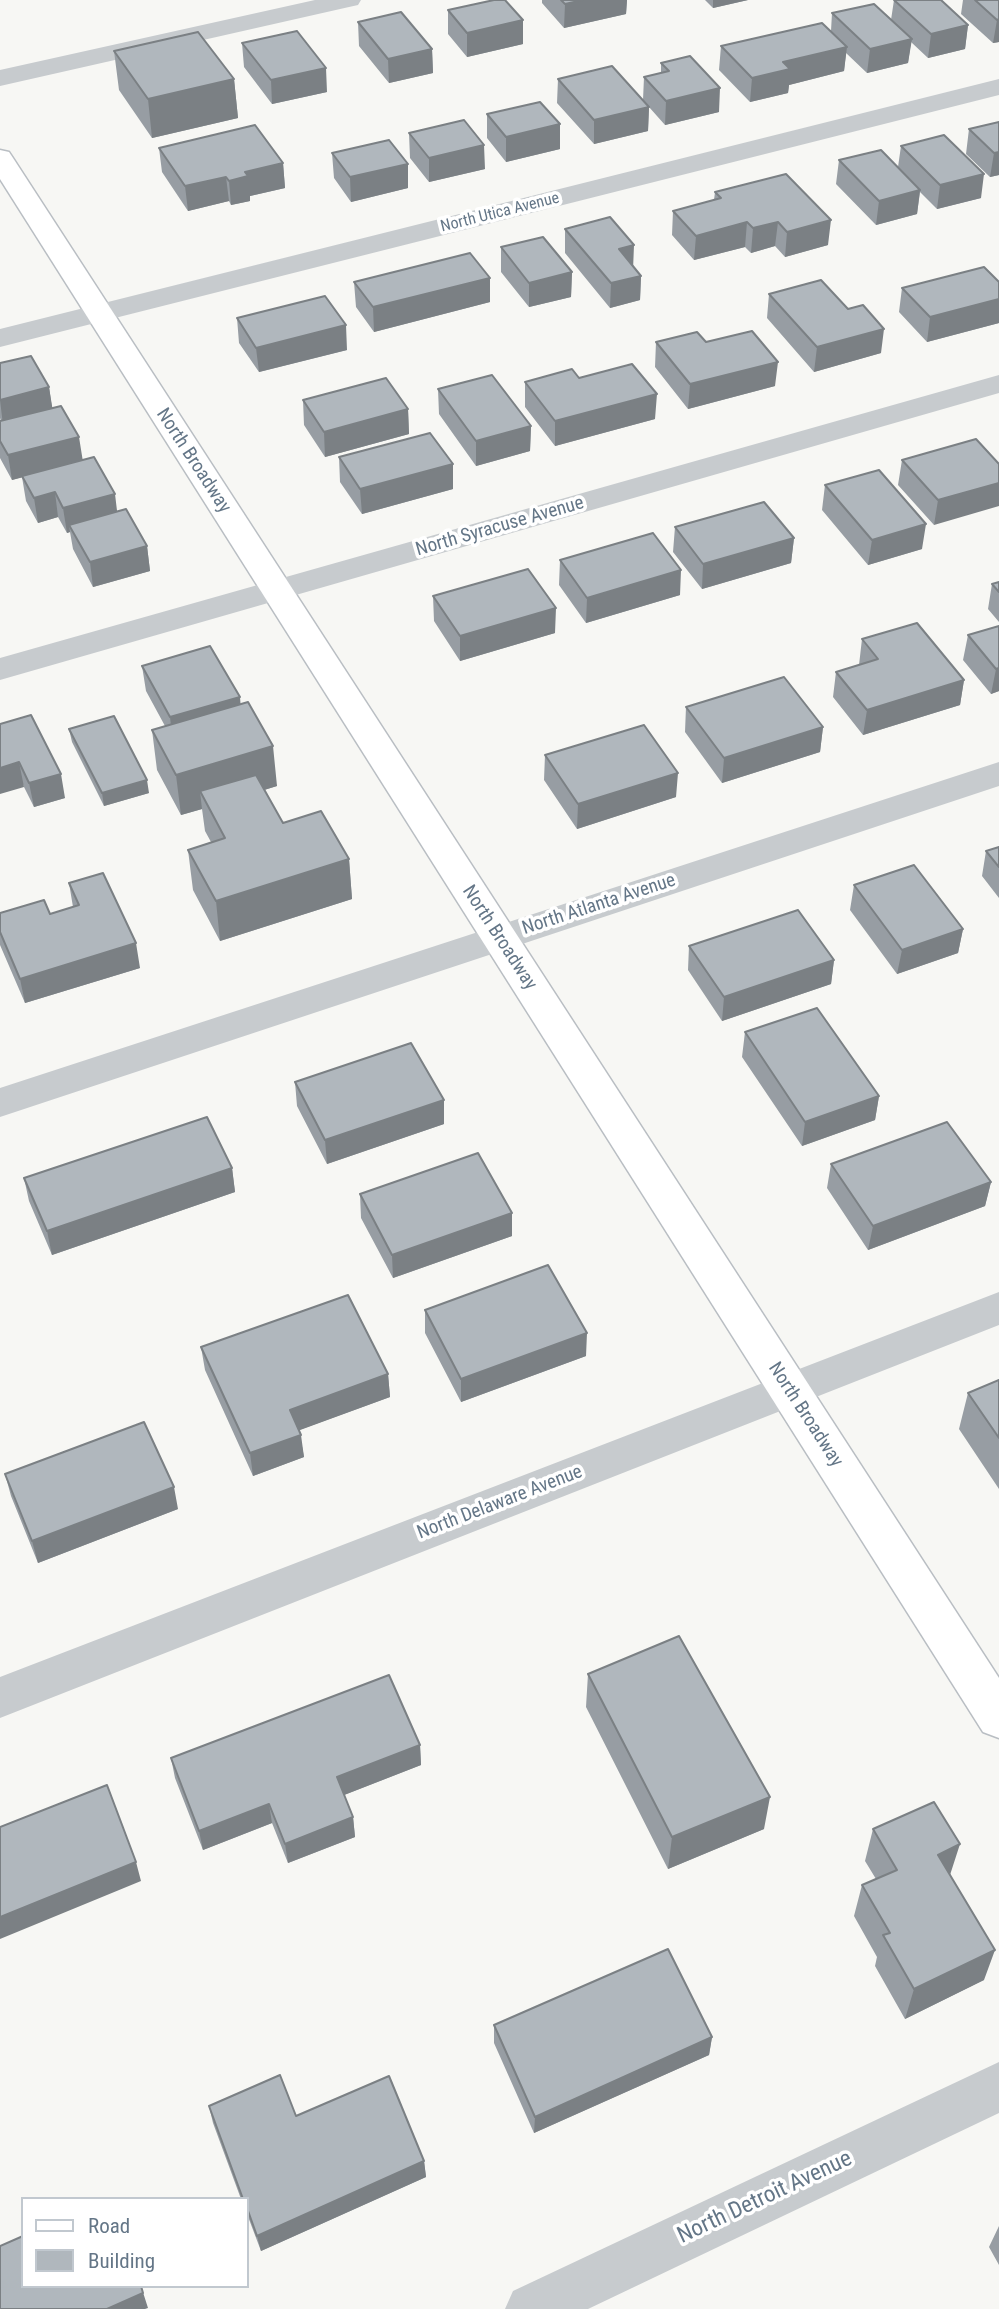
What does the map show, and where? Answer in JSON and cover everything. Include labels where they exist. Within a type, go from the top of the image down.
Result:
[{"type":"main road","name":"North Broadway","points":[[0,159],[999,1717]]},
{"type":"street","points":[[0,78],[349,0]]},
{"type":"street","name":"North Utica Avenue","points":[[0,338],[999,87]]},
{"type":"street","name":"North Syracuse Avenue","points":[[0,669],[999,384]]},
{"type":"street","name":"North Atlanta Avenue","points":[[0,1103],[999,774]]},
{"type":"street","name":"North Delaware Avenue","points":[[0,1698],[999,1308]]},
{"type":"street","name":"North Detroit Avenue","points":[[531,2309],[999,2087]]},
{"type":"building","points":[[505,0],[523,20],[467,33],[448,10]]},
{"type":"building","points":[[561,0],[583,0],[565,4]]},
{"type":"building","points":[[894,0],[941,0],[968,25],[931,34]]},
{"type":"building","points":[[975,0],[999,0],[999,19],[997,20]]},
{"type":"building","points":[[874,4],[912,39],[870,49],[832,13]]},
{"type":"building","points":[[401,12],[432,49],[388,59],[358,22]]},
{"type":"building","points":[[822,23],[847,47],[783,62],[790,69],[752,78],[721,46]]},
{"type":"building","points":[[297,31],[326,68],[271,80],[242,43]]},
{"type":"building","points":[[198,32],[234,79],[148,99],[114,51]]},
{"type":"building","points":[[690,56],[720,88],[666,101],[644,77],[669,71],[661,63]]},
{"type":"building","points":[[612,66],[649,107],[594,120],[558,79]]},
{"type":"building","points":[[540,102],[560,124],[506,137],[487,114]]},
{"type":"building","points":[[464,120],[484,145],[429,158],[409,133]]},
{"type":"building","points":[[999,122],[999,152],[994,153],[969,129]]},
{"type":"building","points":[[255,125],[283,163],[245,172],[248,176],[229,181],[226,177],[185,186],[159,148]]},
{"type":"building","points":[[944,135],[984,174],[940,185],[901,146]]},
{"type":"building","points":[[389,140],[408,164],[350,177],[332,153]]},
{"type":"building","points":[[881,150],[920,190],[879,201],[839,160]]},
{"type":"building","points":[[786,174],[831,220],[787,232],[778,222],[753,228],[747,222],[696,236],[673,211],[721,198],[715,192]]},
{"type":"building","points":[[610,217],[634,245],[619,249],[641,276],[611,283],[565,229]]},
{"type":"building","points":[[543,237],[572,272],[529,283],[501,247]]},
{"type":"building","points":[[470,253],[490,278],[373,307],[354,282]]},
{"type":"building","points":[[984,267],[999,282],[999,299],[930,317],[902,288]]},
{"type":"building","points":[[821,280],[848,309],[863,305],[884,329],[817,347],[769,294]]},
{"type":"building","points":[[325,296],[346,325],[256,348],[237,318]]},
{"type":"building","points":[[752,331],[778,362],[690,384],[656,342],[697,332],[706,342]]},
{"type":"building","points":[[31,356],[49,387],[0,400],[0,363]]},
{"type":"building","points":[[632,364],[657,394],[555,421],[525,382],[572,369],[579,378]]},
{"type":"building","points":[[492,375],[531,426],[476,441],[438,389]]},
{"type":"building","points":[[386,378],[408,409],[324,432],[303,400]]},
{"type":"building","points":[[61,406],[79,437],[8,455],[0,441],[0,421]]},
{"type":"building","points":[[430,433],[453,464],[360,489],[339,457]]},
{"type":"building","points":[[976,439],[999,464],[999,483],[938,500],[902,460]]},
{"type":"building","points":[[94,457],[115,494],[63,508],[55,492],[34,498],[22,476]]},
{"type":"building","points":[[879,470],[926,524],[872,540],[825,485]]},
{"type":"building","points":[[764,502],[794,538],[703,564],[675,527]]},
{"type":"building","points":[[126,509],[147,546],[90,562],[69,525]]},
{"type":"building","points":[[653,533],[681,570],[587,598],[560,560]]},
{"type":"building","points":[[528,569],[556,608],[460,636],[433,596]]},
{"type":"building","points":[[999,582],[999,592],[992,584]]},
{"type":"building","points":[[917,623],[964,680],[867,710],[836,672],[878,659],[862,639]]},
{"type":"building","points":[[999,626],[999,668],[996,669],[968,635]]},
{"type":"building","points":[[210,646],[240,697],[170,717],[142,666]]},
{"type":"building","points":[[784,677],[823,727],[724,758],[686,707]]},
{"type":"building","points":[[248,702],[273,746],[176,775],[152,730]]},
{"type":"building","points":[[31,715],[61,774],[29,783],[19,762],[0,768],[0,724]]},
{"type":"building","points":[[114,716],[147,780],[102,793],[69,729]]},
{"type":"building","points":[[644,725],[678,773],[578,804],[545,755]]},
{"type":"building","points":[[256,775],[283,823],[321,811],[349,859],[216,901],[188,850],[225,838],[200,791]]},
{"type":"building","points":[[999,847],[999,867],[986,851]]},
{"type":"building","points":[[914,865],[963,929],[902,950],[854,885]]},
{"type":"building","points":[[103,873],[136,943],[20,979],[0,932],[0,913],[44,900],[50,914],[79,905],[69,883]]},
{"type":"building","points":[[798,910],[834,960],[724,997],[689,946]]},
{"type":"building","points":[[817,1008],[879,1096],[805,1122],[745,1032]]},
{"type":"building","points":[[411,1043],[444,1100],[325,1140],[295,1082]]},
{"type":"building","points":[[207,1117],[232,1168],[47,1231],[24,1178]]},
{"type":"building","points":[[947,1122],[991,1182],[873,1226],[831,1164]]},
{"type":"building","points":[[478,1153],[512,1213],[392,1255],[360,1194]]},
{"type":"building","points":[[548,1265],[587,1333],[461,1379],[425,1310]]},
{"type":"building","points":[[348,1295],[388,1374],[290,1410],[301,1435],[250,1453],[201,1347]]},
{"type":"building","points":[[999,1380],[999,1438],[968,1393]]},
{"type":"building","points":[[144,1422],[174,1487],[32,1541],[5,1474]]},
{"type":"building","points":[[679,1636],[770,1797],[672,1837],[588,1674]]},
{"type":"building","points":[[389,1675],[420,1745],[337,1777],[353,1817],[285,1844],[269,1804],[199,1831],[171,1758]]},
{"type":"building","points":[[107,1785],[136,1862],[0,1917],[0,1827]]},
{"type":"building","points":[[934,1802],[960,1844],[938,1855],[995,1950],[914,1989],[883,1935],[890,1933],[862,1885],[897,1870],[873,1829]]},
{"type":"building","points":[[668,1949],[712,2037],[535,2117],[494,2025]]},
{"type":"building","points":[[280,2075],[296,2116],[389,2076],[424,2161],[257,2236],[248,2211],[248,2197],[242,2197],[209,2106]]},
{"type":"building","points":[[21,2237],[21,2288],[142,2288],[143,2293],[107,2309],[0,2309],[0,2246]]}]
